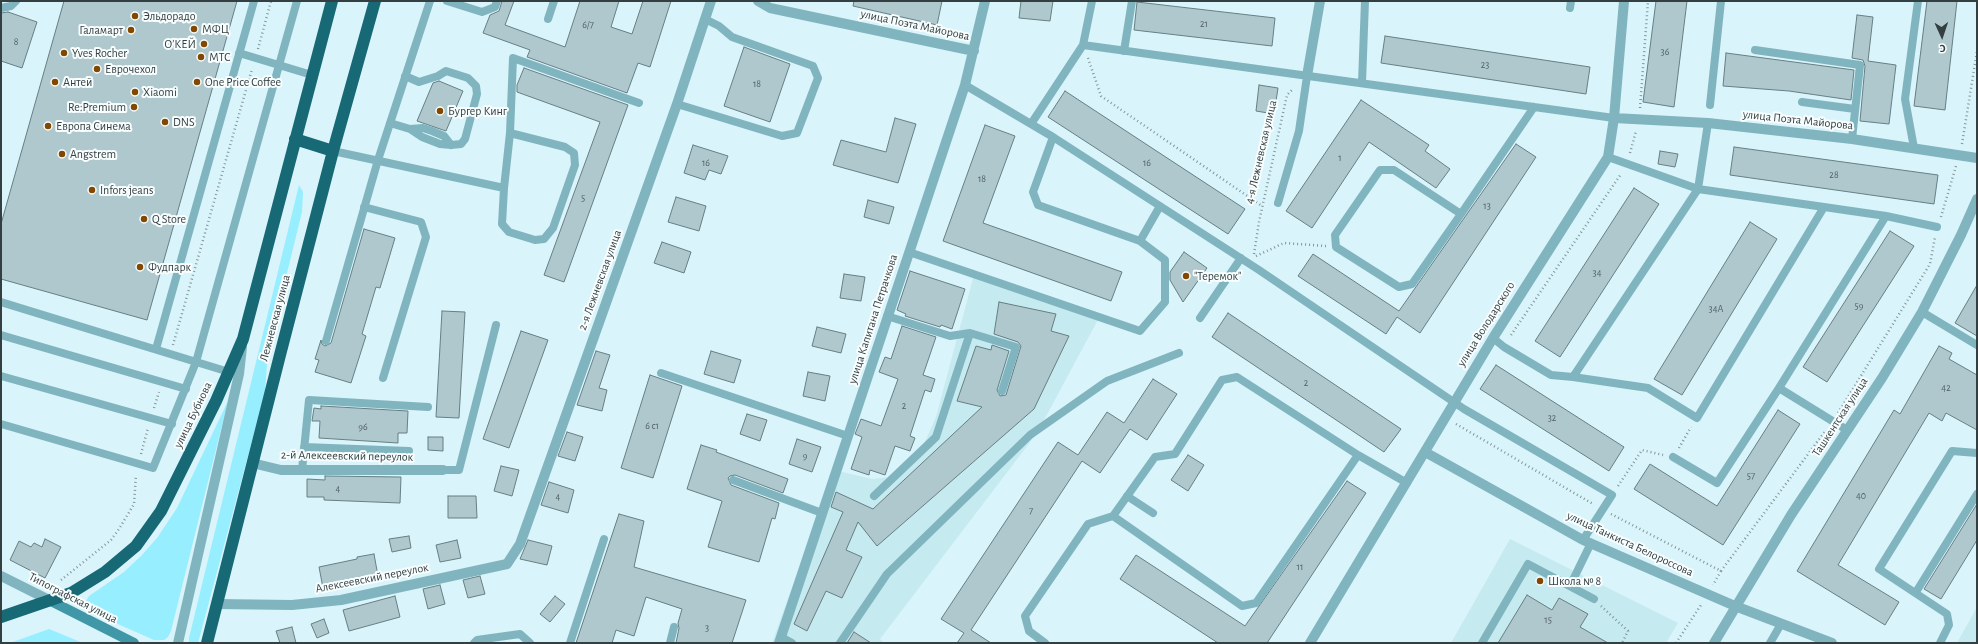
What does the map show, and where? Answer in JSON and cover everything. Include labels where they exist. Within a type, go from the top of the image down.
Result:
[{"type":"highway","points":[[332,1],[295,139],[333,151]]},
{"type":"highway","name":"Лежневская улица","points":[[207,643],[333,151],[375,1]]},
{"type":"highway","name":"улица Бубнова","points":[[1,617],[72,593],[105,572],[136,546],[149,530],[176,483],[229,372],[243,339],[295,139]]},
{"type":"street","name":"2-я Лежневская улица","points":[[507,564],[520,544],[677,104],[711,1]]},
{"type":"street","name":"улица Поэта Майорова","points":[[758,1],[974,51]]},
{"type":"street","name":"улица Капитана Петрачкова","points":[[780,640],[965,85],[985,1]]},
{"type":"street","points":[[1307,76],[1320,1]]},
{"type":"street","name":"улица Володарского","points":[[1310,643],[1493,338],[1608,157],[1614,118],[1624,1]]},
{"type":"street","name":"улица Поэта Майорова","points":[[1614,118],[1708,123],[1852,139],[1977,158]]},
{"type":"street","name":"Ташкентская улица","points":[[1714,643],[1791,515],[1882,378],[1922,312],[1961,235],[1977,199]]},
{"type":"street","name":"Лежневская улица","points":[[178,643],[239,374],[243,339]]},
{"type":"street","name":"улица Танкиста Белороссова","points":[[1425,452],[1587,541],[1735,606],[1832,643]]},
{"type":"street","name":"2-й Алексеевский переулок","points":[[252,463],[281,470],[444,470]]},
{"type":"street","name":"Алексеевский переулок","points":[[217,604],[292,605],[341,600],[507,564]]},
{"type":"street","name":"Типографская улица","points":[[1,576],[134,643]]},
{"type":"lane","points":[[1,8],[11,6],[16,1]]},
{"type":"lane","points":[[156,349],[254,1]]},
{"type":"lane","points":[[1,424],[153,468],[196,362],[297,1]]},
{"type":"lane","points":[[326,340],[378,160],[430,1]]},
{"type":"lane","points":[[447,1],[482,12],[495,6],[497,1]]},
{"type":"lane","points":[[548,19],[554,1]]},
{"type":"lane","points":[[1031,124],[1083,45],[1092,1]]},
{"type":"lane","points":[[1124,51],[1132,1]]},
{"type":"lane","points":[[1362,83],[1366,1]]},
{"type":"lane","points":[[1710,105],[1721,1]]},
{"type":"lane","points":[[1914,148],[1905,99],[1918,1]]},
{"type":"lane","points":[[677,104],[782,136],[797,133],[818,78],[813,66],[732,37],[719,26],[705,19]]},
{"type":"lane","points":[[1083,45],[1614,118]]},
{"type":"lane","points":[[1755,50],[1860,65],[1852,139]]},
{"type":"lane","points":[[239,53],[312,75]]},
{"type":"lane","points":[[510,133],[565,147],[574,153],[575,165],[553,228],[544,239],[535,240],[509,232],[502,224],[510,133],[513,58],[639,102]]},
{"type":"lane","points":[[390,122],[410,129],[422,137],[451,145],[461,144],[465,138],[478,94],[476,86],[468,78],[446,71],[438,76],[420,82],[405,76]]},
{"type":"lane","points":[[1278,204],[1299,131],[1307,76]]},
{"type":"lane","points":[[965,85],[1053,137],[1241,258],[1454,402],[1612,495],[1587,541],[1570,586]]},
{"type":"lane","points":[[1802,102],[1855,109]]},
{"type":"lane","points":[[1461,214],[1394,170],[1380,170],[1335,235],[1336,247],[1399,287],[1412,284],[1461,214],[1534,107]]},
{"type":"lane","points":[[1573,377],[1698,189],[1708,123]]},
{"type":"lane","points":[[909,252],[1140,331],[1165,302],[1165,260],[1140,241],[1038,205],[1032,192],[1053,137]]},
{"type":"lane","points":[[333,151],[504,188]]},
{"type":"lane","points":[[1608,157],[1698,189],[1886,216],[1937,227]]},
{"type":"lane","points":[[364,206],[421,222],[426,237],[383,378]]},
{"type":"lane","points":[[1140,241],[1160,206]]},
{"type":"lane","points":[[1493,338],[1551,375],[1648,388],[1697,418],[1824,207]]},
{"type":"lane","points":[[1673,457],[1717,484],[1779,388],[1886,216]]},
{"type":"lane","points":[[1200,318],[1241,258]]},
{"type":"lane","points":[[1,302],[229,372]]},
{"type":"lane","points":[[1922,312],[1977,345]]},
{"type":"lane","points":[[887,316],[950,336],[970,333],[1016,347],[1002,391]]},
{"type":"lane","points":[[444,470],[459,470],[496,325]]},
{"type":"lane","points":[[874,496],[936,438],[970,333]]},
{"type":"lane","points":[[1,335],[186,389]]},
{"type":"lane","points":[[840,643],[887,574],[1030,435],[1106,380],[1179,353]]},
{"type":"lane","points":[[661,373],[848,436]]},
{"type":"lane","points":[[1,376],[172,424]]},
{"type":"lane","points":[[1045,643],[1029,631],[1025,616],[1088,524],[1113,516],[1155,457],[1175,454],[1222,380],[1237,377],[1358,455],[1407,483]]},
{"type":"lane","points":[[1779,388],[1848,430]]},
{"type":"lane","points":[[302,470],[309,400],[428,407]]},
{"type":"lane","points":[[304,447],[409,451]]},
{"type":"lane","points":[[1940,643],[1949,625],[1947,614],[1880,569],[1952,451],[1977,453]]},
{"type":"lane","points":[[1113,516],[1242,606],[1256,603],[1358,455]]},
{"type":"lane","points":[[733,480],[822,513]]},
{"type":"lane","points":[[1916,592],[1977,494]]},
{"type":"lane","points":[[1127,496],[1153,513]]},
{"type":"lane","points":[[570,643],[604,538]]},
{"type":"lane","points":[[1482,643],[1528,564],[1594,599]]},
{"type":"lane","points":[[1770,643],[1781,624]]},
{"type":"lane","points":[[670,643],[674,628]]},
{"type":"lane","points":[[474,643],[477,640],[520,634],[530,643]]},
{"type":"lane","points":[[780,640],[792,643]]},
{"type":"path","points":[[170,354],[271,1]]},
{"type":"path","points":[[1083,45],[1101,96],[1262,206]]},
{"type":"path","points":[[1721,571],[1834,421],[1930,264],[1937,227],[1960,155],[1977,51]]},
{"type":"path","name":"4-я Лежневская улица","points":[[1259,270],[1254,256],[1262,206],[1287,95],[1307,76]]},
{"type":"path","points":[[1254,256],[1284,243],[1336,247]]},
{"type":"path","points":[[61,580],[111,540],[134,504],[138,464],[162,382]]},
{"type":"path","points":[[1612,495],[1642,450],[1673,457],[1697,418]]},
{"type":"path","points":[[1594,599],[1628,631],[1622,643]]},
{"type":"shaded area","points":[[299,185],[303,192],[302,212],[268,350],[265,392],[198,643],[189,643],[189,638]]},
{"type":"shaded area","points":[[974,275],[1100,316],[1037,433],[880,639],[884,643],[772,643],[834,470],[872,479],[891,477],[921,451],[936,417]]},
{"type":"shaded area","points":[[228,401],[171,631],[168,637],[164,640],[154,640],[82,608],[89,596],[124,572],[157,538],[177,508]]},
{"type":"shaded area","name":"Школа № 8","points":[[1510,539],[1678,623],[1666,643],[1451,643]]},
{"type":"shaded area","points":[[1977,607],[1977,643],[1957,643]]},
{"type":"shaded area","points":[[49,629],[83,643],[10,643]]},
{"type":"building","points":[[64,1],[237,1],[147,320],[1,279],[1,224]]},
{"type":"building","points":[[502,1],[514,1],[505,25],[565,47],[580,1],[619,1],[611,27],[632,34],[643,1],[671,1],[650,67],[638,63],[627,93],[527,57],[530,50],[483,33],[490,15],[499,11]]},
{"type":"building","points":[[854,1],[942,1],[937,25],[853,6]]},
{"type":"building","points":[[1021,1],[1053,1],[1050,21],[1019,18]]},
{"type":"building","points":[[1656,1],[1687,1],[1674,107],[1643,102]]},
{"type":"building","points":[[1927,1],[1957,1],[1945,110],[1914,106]]},
{"type":"building","points":[[1137,2],[1275,18],[1272,46],[1134,30]]},
{"type":"building","points":[[8,12],[37,22],[22,68],[1,61],[1,13]]},
{"type":"building","points":[[1857,15],[1873,17],[1868,61],[1896,65],[1889,124],[1860,121],[1865,66],[1863,60],[1852,58]]},
{"type":"building","points":[[1385,36],[1590,67],[1586,94],[1381,63]]},
{"type":"building","points":[[744,47],[790,64],[770,122],[724,106]]},
{"type":"building","points":[[1726,53],[1854,70],[1851,100],[1789,91],[1723,86]]},
{"type":"building","points":[[524,68],[628,105],[564,282],[544,275],[600,122],[517,92],[517,85]]},
{"type":"building","points":[[439,81],[463,91],[446,131],[417,121],[433,83]]},
{"type":"building","points":[[1259,85],[1278,88],[1274,114],[1256,111]]},
{"type":"building","points":[[1065,91],[1245,209],[1228,234],[1048,117]]},
{"type":"building","points":[[1361,100],[1429,145],[1425,151],[1450,169],[1436,188],[1369,142],[1312,228],[1286,211]]},
{"type":"building","points":[[895,118],[916,124],[898,183],[833,165],[841,140],[886,152]]},
{"type":"building","points":[[985,125],[1015,136],[983,223],[1122,272],[1111,301],[943,241]]},
{"type":"building","points":[[1516,144],[1536,157],[1420,333],[1397,317],[1386,334],[1298,276],[1313,254],[1399,311]]},
{"type":"building","points":[[693,145],[728,156],[721,174],[709,170],[705,180],[684,173]]},
{"type":"building","points":[[1734,147],[1938,175],[1934,204],[1730,175]]},
{"type":"building","points":[[1660,151],[1678,154],[1675,167],[1658,164]]},
{"type":"building","points":[[1634,188],[1659,204],[1560,357],[1535,341]]},
{"type":"building","points":[[676,197],[706,206],[699,231],[668,222]]},
{"type":"building","points":[[868,200],[894,207],[889,224],[864,217]]},
{"type":"building","points":[[1750,222],[1777,239],[1682,395],[1654,379]]},
{"type":"building","points":[[364,229],[395,238],[380,288],[376,287],[362,334],[366,336],[351,383],[315,372],[319,360],[315,359],[321,340],[322,344],[325,346],[331,343]]},
{"type":"building","points":[[1890,231],[1914,246],[1827,382],[1803,367]]},
{"type":"building","points":[[662,242],[691,252],[684,273],[654,263]]},
{"type":"building","points":[[1184,252],[1207,268],[1183,302],[1170,280],[1170,272]]},
{"type":"building","points":[[910,271],[965,289],[952,329],[941,325],[940,327],[905,316],[906,314],[897,310]]},
{"type":"building","points":[[844,274],[865,277],[861,301],[840,298]]},
{"type":"building","points":[[1977,285],[1977,336],[1955,323]]},
{"type":"building","points":[[999,302],[1056,314],[1051,331],[1069,336],[1034,409],[877,546],[858,522],[846,550],[862,557],[842,598],[826,591],[807,631],[794,624],[843,512],[831,507],[836,492],[873,509],[982,407],[957,401],[976,346],[991,350],[992,345],[1009,351],[997,390],[1000,396],[1006,395],[1021,346],[1018,342],[994,334]]},
{"type":"building","points":[[442,311],[465,312],[459,418],[436,417]]},
{"type":"building","points":[[1228,313],[1401,429],[1384,452],[1212,337]]},
{"type":"building","points":[[902,326],[936,337],[923,375],[935,379],[931,392],[925,390],[910,436],[915,438],[910,451],[895,446],[885,475],[870,470],[869,475],[851,469],[862,437],[855,434],[861,419],[881,426],[898,379],[879,372],[885,357],[891,359]]},
{"type":"building","points":[[817,327],[846,334],[841,353],[812,346]]},
{"type":"building","points":[[521,331],[548,340],[509,448],[483,439]]},
{"type":"building","points":[[1939,346],[1952,353],[1949,359],[1977,375],[1977,430],[1946,413],[1942,421],[1929,413],[1838,565],[1899,602],[1885,625],[1797,571],[1894,410],[1900,414]]},
{"type":"building","points":[[596,351],[610,355],[599,388],[607,390],[602,411],[577,405]]},
{"type":"building","points":[[711,351],[741,360],[734,383],[704,374]]},
{"type":"building","points":[[1496,365],[1624,447],[1609,471],[1480,389]]},
{"type":"building","points":[[808,372],[830,376],[825,401],[803,396]]},
{"type":"building","points":[[650,375],[682,386],[653,478],[621,468]]},
{"type":"building","points":[[1153,379],[1177,394],[1147,440],[1130,429],[1100,473],[1082,461],[971,630],[991,643],[957,643],[964,633],[941,619],[1058,442],[1078,455],[1107,412],[1124,423]]},
{"type":"building","points":[[321,406],[408,411],[407,433],[398,433],[398,443],[319,438],[320,421],[312,421],[314,408],[321,409]]},
{"type":"building","points":[[1778,410],[1800,424],[1723,545],[1634,489],[1650,464],[1717,506]]},
{"type":"building","points":[[747,414],[767,420],[760,441],[740,434]]},
{"type":"building","points":[[567,432],[583,437],[575,461],[558,456]]},
{"type":"building","points":[[428,437],[443,437],[443,451],[428,450]]},
{"type":"building","points":[[797,439],[821,447],[812,472],[789,464]]},
{"type":"building","points":[[701,445],[788,479],[783,493],[735,475],[728,478],[731,485],[779,503],[775,519],[772,518],[759,562],[708,547],[722,501],[687,489]]},
{"type":"building","points":[[1188,455],[1204,465],[1188,491],[1171,480]]},
{"type":"building","points":[[501,466],[519,470],[512,496],[494,491]]},
{"type":"building","points":[[325,476],[401,477],[400,503],[324,500],[324,497],[307,497],[307,479],[325,480]]},
{"type":"building","points":[[1347,481],[1366,493],[1267,643],[1218,643],[1120,579],[1136,555],[1245,626]]},
{"type":"building","points":[[549,482],[574,490],[568,513],[541,505]]},
{"type":"building","points":[[448,496],[476,496],[477,518],[448,518]]},
{"type":"building","points":[[1977,504],[1977,540],[1941,599],[1924,589]]},
{"type":"building","points":[[619,514],[644,521],[634,567],[746,600],[732,643],[676,643],[679,628],[678,623],[682,609],[646,597],[634,636],[616,630],[612,643],[576,643]]},
{"type":"building","points":[[409,536],[411,548],[392,552],[389,539]]},
{"type":"building","points":[[45,539],[61,547],[45,578],[10,560],[19,541],[31,547],[34,543],[42,547]]},
{"type":"building","points":[[457,540],[461,558],[440,562],[436,545]]},
{"type":"building","points":[[528,540],[552,546],[547,565],[520,559]]},
{"type":"building","points":[[374,554],[378,576],[323,588],[319,567]]},
{"type":"building","points":[[480,576],[485,594],[468,598],[463,580]]},
{"type":"building","points":[[440,585],[445,604],[428,609],[423,589]]},
{"type":"building","points":[[1527,595],[1552,610],[1559,598],[1588,614],[1580,627],[1608,643],[1498,643]]},
{"type":"building","points":[[395,596],[400,617],[349,631],[343,610]]},
{"type":"building","points":[[555,596],[565,604],[550,622],[540,614]]},
{"type":"building","points":[[324,619],[329,633],[317,638],[311,624]]},
{"type":"building","points":[[292,627],[296,643],[280,643],[276,631]]},
{"type":"building","points":[[854,632],[871,643],[847,643]]},
{"type":"place","name":"Эльдорадо","points":[[135,16]]},
{"type":"place","name":"МФЦ","points":[[194,29]]},
{"type":"place","name":"Галамарт","points":[[131,30]]},
{"type":"place","name":"О’КЕЙ","points":[[204,44]]},
{"type":"place","name":"Yves Rocher","points":[[64,53]]},
{"type":"place","name":"МТС","points":[[201,57]]},
{"type":"place","name":"Еврочехол","points":[[97,69]]},
{"type":"place","name":"Антей","points":[[55,82]]},
{"type":"place","name":"One Price Coffee","points":[[197,82]]},
{"type":"place","name":"Xiaomi","points":[[135,92]]},
{"type":"place","name":"Re:Premium","points":[[134,107]]},
{"type":"place","name":"Бургер Кинг","points":[[440,111]]},
{"type":"place","name":"DNS","points":[[165,122]]},
{"type":"place","name":"Европа Синема","points":[[48,126]]},
{"type":"place","name":"Angstrem","points":[[62,154]]},
{"type":"place","name":"Infors jeans","points":[[92,190]]},
{"type":"place","name":"Q Store","points":[[144,219]]},
{"type":"place","name":"Фудпарк","points":[[140,267]]},
{"type":"place","name":"\"Теремок\"","points":[[1186,276]]},
{"type":"place","name":"Школа № 8","points":[[1540,581]]}]
